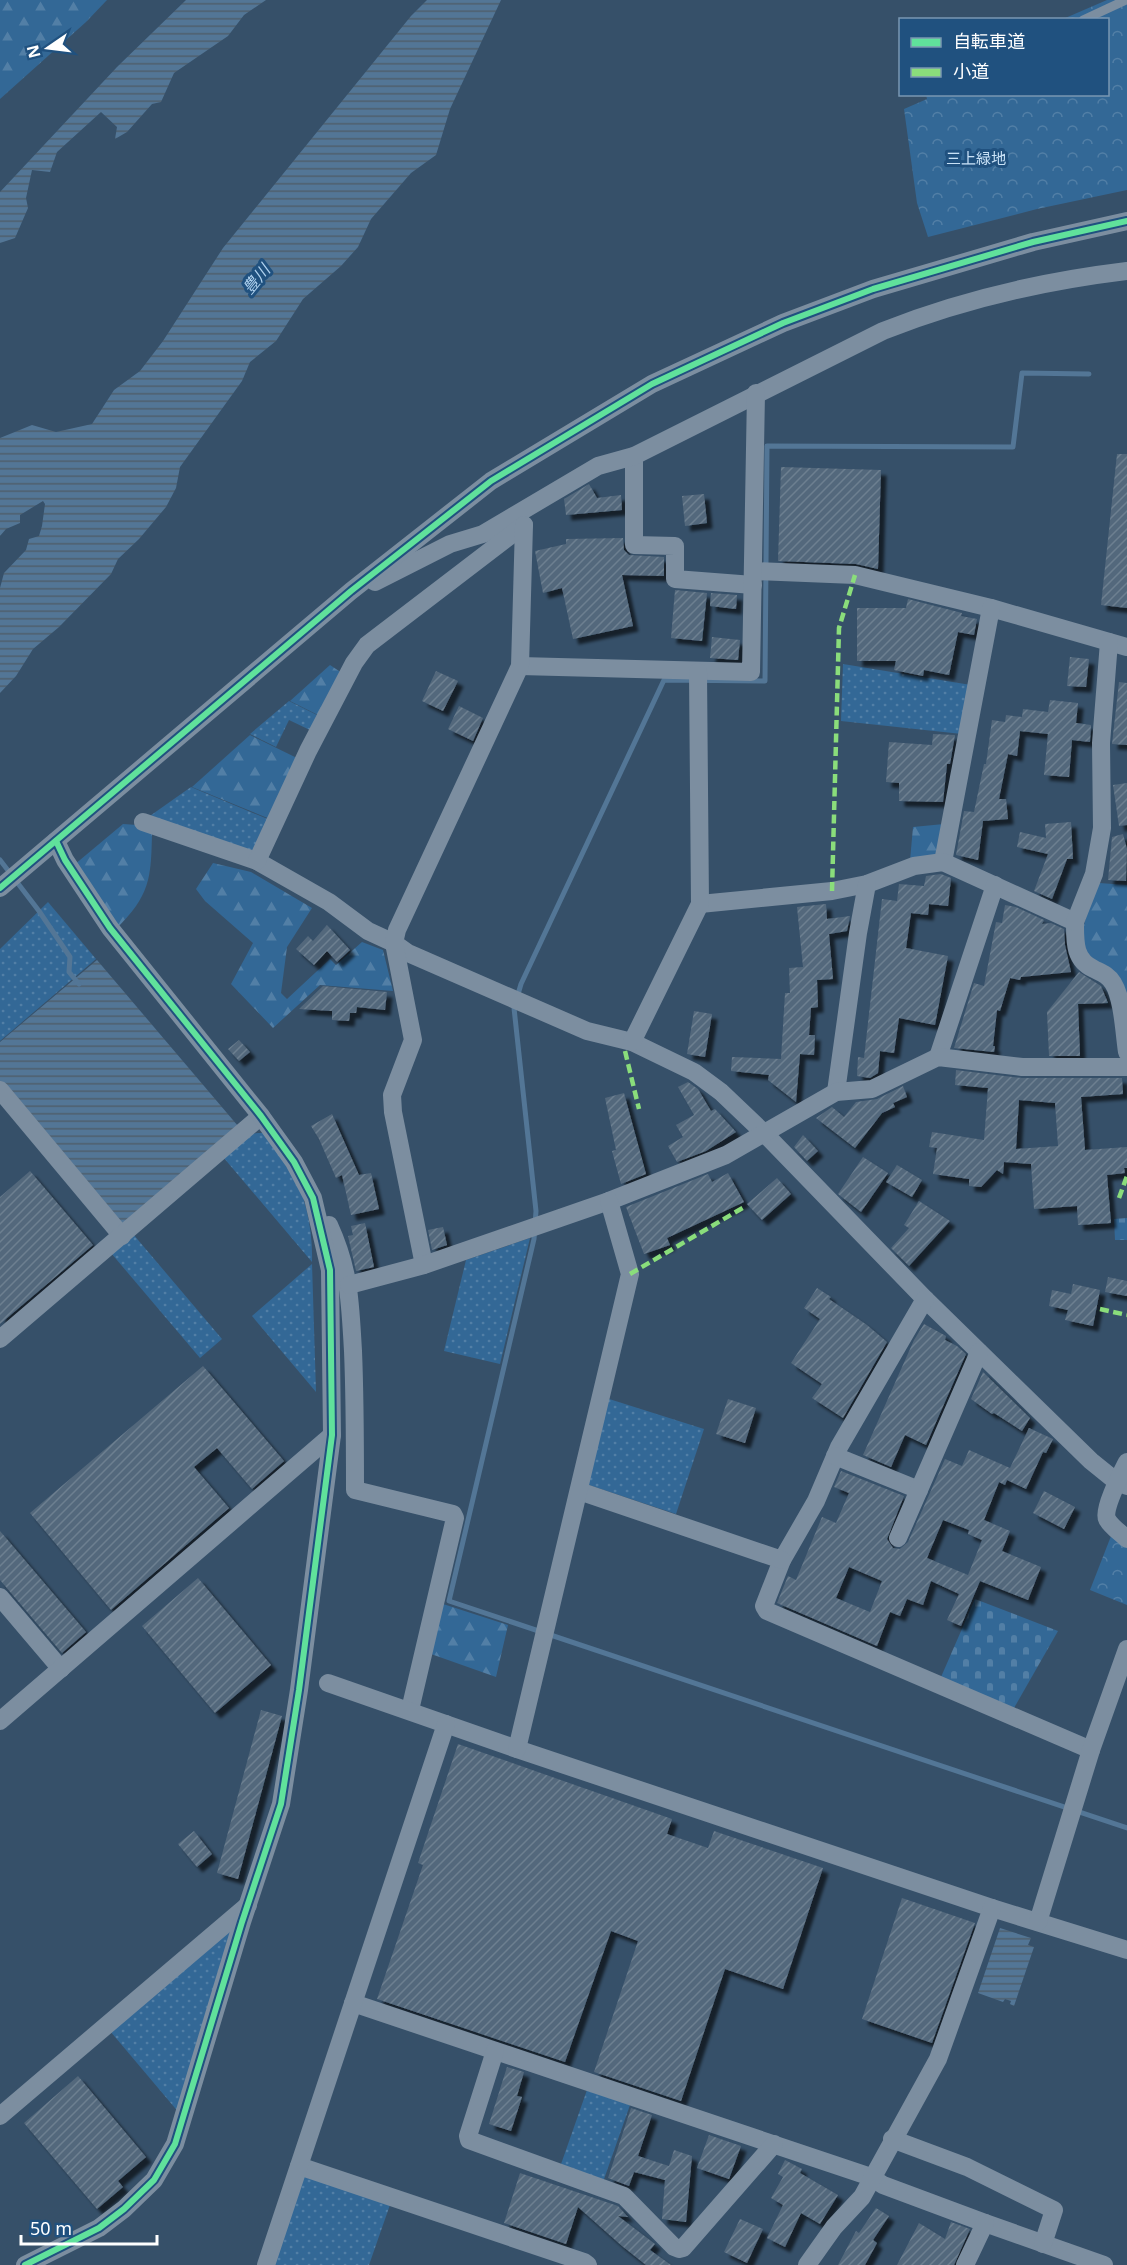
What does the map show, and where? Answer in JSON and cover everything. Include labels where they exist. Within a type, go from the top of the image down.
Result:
[{"type":"street","points":[[0,888],[351,591],[491,481],[652,384],[783,323],[873,289],[1033,243],[1127,221]]},
{"type":"street","points":[[351,591],[372,584],[450,544],[483,534],[598,466],[634,456],[884,331],[926,314],[1022,288],[1127,271]]},
{"type":"street","points":[[520,666],[751,672],[756,393]]},
{"type":"street","points":[[634,456],[634,545],[675,546],[675,579],[855,575],[991,608],[1127,647]]},
{"type":"street","points":[[257,861],[308,751],[354,663],[367,645],[524,525],[520,666],[397,930],[394,942],[413,1040],[392,1095],[393,1112],[424,1265]]},
{"type":"street","points":[[943,862],[991,608]]},
{"type":"street","points":[[1108,642],[1101,743],[1102,828],[1094,874],[1075,922],[1075,946],[1080,960],[1089,967],[1108,975],[1117,991],[1127,1052]]},
{"type":"street","points":[[632,1042],[700,904],[698,672]]},
{"type":"street","points":[[143,822],[257,861],[328,902],[368,931],[394,942],[408,953],[587,1031],[632,1042],[694,1072],[721,1092],[765,1134],[925,1299],[1090,1461],[1122,1484]]},
{"type":"street","points":[[56,841],[64,860],[110,928],[261,1116],[294,1162],[325,1217],[340,1250],[349,1285],[355,1398],[355,1490],[453,1514],[455,1518],[411,1710]]},
{"type":"street","points":[[700,904],[832,891],[867,884],[914,866],[943,862],[1075,922]]},
{"type":"street","points":[[836,1092],[867,884]]},
{"type":"street","points":[[938,1057],[995,885]]},
{"type":"street","points":[[349,1285],[424,1265],[609,1201],[726,1155],[836,1092],[872,1089],[938,1057],[1022,1067],[1127,1067]]},
{"type":"street","points":[[0,1090],[122,1236]]},
{"type":"street","points":[[0,1339],[261,1116]]},
{"type":"street","points":[[25,2265],[99,2228],[124,2210],[154,2180],[175,2144],[280,1804],[299,1690],[332,1435],[330,1270],[313,1198]]},
{"type":"street","points":[[517,1749],[630,1274],[609,1201]]},
{"type":"street","points":[[925,1299],[835,1456],[816,1501],[782,1560],[764,1606],[767,1611],[1091,1750]]},
{"type":"street","points":[[898,1538],[980,1352]]},
{"type":"street","points":[[0,1721],[332,1435]]},
{"type":"street","points":[[835,1456],[919,1490]]},
{"type":"street","points":[[1127,1462],[1122,1484],[1105,1515],[1107,1521],[1127,1539]]},
{"type":"street","points":[[579,1491],[782,1560]]},
{"type":"street","points":[[0,1597],[61,1669]]},
{"type":"street","points":[[1038,1922],[1091,1750],[1124,1670],[1127,1649]]},
{"type":"street","points":[[328,1683],[411,1710],[517,1749],[992,1908],[1127,1950]]},
{"type":"street","points":[[266,2265],[446,1724]]},
{"type":"street","points":[[0,2116],[249,1904]]},
{"type":"street","points":[[807,2265],[834,2226],[862,2197],[938,2059],[992,1908]]},
{"type":"street","points":[[353,2003],[871,2177],[883,2185],[1100,2264]]},
{"type":"street","points":[[495,2051],[468,2136],[469,2140],[624,2196],[674,2247],[679,2249],[683,2248],[774,2144]]},
{"type":"street","points":[[892,2139],[966,2167],[1054,2210],[1043,2244]]},
{"type":"street","points":[[299,2166],[588,2265]]},
{"type":"street","points":[[965,2265],[985,2223]]},
{"type":"lane","points":[[1087,18],[1126,0]]},
{"type":"green space","points":[[0,0],[107,0],[86,22],[0,99]]},
{"type":"green space","name":"三上緑地","points":[[1107,0],[1127,0],[1127,190],[1037,209],[928,237],[917,203],[904,109],[927,99],[926,96],[1109,96],[1109,18],[1065,18]]},
{"type":"green space","points":[[843,664],[971,685],[962,734],[841,721]]},
{"type":"green space","points":[[330,665],[342,673],[320,716],[290,701]]},
{"type":"green space","points":[[289,701],[319,716],[312,731],[289,720],[276,747],[250,734]]},
{"type":"green space","points":[[250,735],[299,759],[270,819],[192,787]]},
{"type":"green space","points":[[191,787],[270,820],[255,855],[147,818]]},
{"type":"green space","points":[[123,824],[137,825],[152,833],[151,863],[142,896],[116,929],[74,865]]},
{"type":"green space","points":[[944,824],[939,857],[910,861],[913,827]]},
{"type":"green space","points":[[213,863],[251,872],[312,908],[287,947],[281,993],[287,999],[330,959],[336,965],[362,942],[383,950],[393,991],[320,985],[273,1028],[231,984],[253,943],[205,901],[196,889]]},
{"type":"green space","points":[[1099,883],[1127,885],[1127,1020],[1116,976],[1109,967],[1094,960],[1087,952],[1084,943],[1085,923]]},
{"type":"green space","points":[[48,902],[96,959],[0,1041],[0,949]]},
{"type":"green space","points":[[264,1133],[296,1178],[307,1213],[312,1262],[223,1157],[250,1134]]},
{"type":"green space","points":[[1127,1218],[1127,1240],[1115,1240],[1114,1219]]},
{"type":"green space","points":[[133,1234],[222,1339],[200,1358],[111,1253]]},
{"type":"green space","points":[[530,1238],[500,1364],[444,1351],[466,1260]]},
{"type":"green space","points":[[312,1264],[316,1392],[252,1316]]},
{"type":"green space","points":[[606,1398],[704,1429],[676,1514],[586,1484]]},
{"type":"green space","points":[[1113,1531],[1127,1544],[1127,1605],[1090,1590]]},
{"type":"green space","points":[[975,1599],[1058,1631],[1014,1708],[941,1677]]},
{"type":"green space","points":[[443,1604],[508,1625],[496,1677],[431,1654]]},
{"type":"green space","points":[[236,1923],[180,2114],[110,2031]]},
{"type":"green space","points":[[587,2090],[630,2105],[603,2182],[560,2167]]},
{"type":"green space","points":[[305,2173],[391,2202],[369,2265],[274,2265]]},
{"type":"water","points":[[186,0],[266,0],[244,15],[228,36],[174,73],[161,102],[152,104],[127,132],[115,139],[117,127],[101,112],[57,152],[50,172],[32,170],[26,198],[28,208],[15,238],[0,243],[0,192],[117,67]]},
{"type":"water","name":"豊川","points":[[427,0],[501,0],[450,109],[436,155],[411,173],[371,219],[358,247],[341,266],[303,299],[276,341],[250,362],[242,381],[180,467],[176,488],[166,507],[139,539],[118,559],[111,574],[59,627],[33,649],[16,676],[0,693],[0,588],[4,573],[26,550],[29,539],[39,536],[45,504],[43,501],[20,515],[20,523],[6,529],[0,536],[0,438],[32,425],[56,432],[92,424],[114,390],[140,371],[163,341],[223,248],[411,16]]},
{"type":"water","points":[[97,960],[238,1126],[122,1225],[0,1081],[0,1042]]},
{"type":"water","points":[[1000,1928],[1031,1938],[1028,1945],[1034,1947],[1014,2006],[1010,2004],[1011,2001],[1005,1999],[1003,2002],[978,1993]]},
{"type":"building","points":[[1117,454],[1127,454],[1127,608],[1101,605]]},
{"type":"building","points":[[781,467],[881,470],[878,569],[856,564],[778,561]]},
{"type":"building","points":[[589,484],[597,498],[621,495],[622,510],[566,515],[564,499]]},
{"type":"building","points":[[704,494],[707,523],[685,526],[682,496]]},
{"type":"building","points":[[623,538],[624,550],[629,555],[664,557],[664,576],[622,575],[633,626],[573,639],[562,588],[543,593],[535,551],[566,544],[566,539]]},
{"type":"building","points":[[675,590],[707,593],[702,641],[671,638]]},
{"type":"building","points":[[711,593],[737,595],[736,609],[710,606]]},
{"type":"building","points":[[908,599],[977,619],[974,635],[958,632],[949,675],[924,670],[923,676],[894,670],[896,661],[857,661],[857,608],[906,608]]},
{"type":"building","points":[[712,637],[740,640],[738,660],[710,658]]},
{"type":"building","points":[[1070,657],[1089,659],[1086,687],[1067,686]]},
{"type":"building","points":[[436,671],[458,681],[443,711],[422,701]]},
{"type":"building","points":[[1119,682],[1127,683],[1127,745],[1112,744]]},
{"type":"building","points":[[1050,700],[1078,703],[1076,723],[1091,725],[1090,742],[1072,740],[1069,777],[1044,775],[1048,734],[1020,731],[1017,756],[1008,754],[999,799],[1006,799],[1008,819],[983,821],[978,860],[956,855],[964,811],[974,812],[984,764],[986,764],[992,720],[1005,722],[1006,715],[1022,717],[1023,709],[1048,712]]},
{"type":"building","points":[[459,706],[483,718],[473,741],[448,729]]},
{"type":"building","points":[[933,734],[955,735],[950,764],[947,764],[943,802],[899,801],[899,783],[886,782],[889,742],[932,745]]},
{"type":"building","points":[[1127,783],[1127,825],[1119,826],[1113,785]]},
{"type":"building","points":[[1071,822],[1073,859],[1067,859],[1052,899],[1034,891],[1048,854],[1017,847],[1020,832],[1046,838],[1045,824]]},
{"type":"building","points":[[1123,834],[1127,849],[1126,881],[1108,880],[1112,837]]},
{"type":"building","points":[[941,874],[951,878],[948,906],[929,904],[928,915],[911,913],[906,948],[948,956],[935,1025],[899,1018],[894,1053],[880,1051],[878,1073],[870,1078],[857,1076],[858,1057],[864,1058],[882,899],[897,901],[899,884],[924,886],[926,876]]},
{"type":"building","points":[[826,904],[827,919],[850,916],[847,931],[829,934],[833,979],[817,980],[818,1007],[811,1008],[809,1035],[815,1035],[814,1055],[800,1054],[796,1102],[768,1080],[769,1075],[731,1071],[732,1057],[781,1059],[785,993],[790,993],[789,968],[803,967],[797,907]]},
{"type":"building","points":[[1005,905],[1016,907],[1044,920],[1042,924],[1051,923],[1064,929],[1071,972],[1021,977],[1020,980],[1010,978],[1000,1011],[997,1010],[994,1052],[954,1048],[974,983],[984,986],[996,922],[1002,923]]},
{"type":"building","points":[[327,925],[350,950],[337,962],[327,951],[314,965],[296,949],[308,936],[313,941]]},
{"type":"building","points":[[1079,972],[1101,986],[1108,1003],[1078,1004],[1080,1056],[1049,1056],[1047,1012]]},
{"type":"building","points":[[323,986],[387,992],[385,1010],[357,1007],[356,1013],[350,1013],[349,1021],[332,1020],[332,1011],[299,1009]]},
{"type":"building","points":[[694,1011],[712,1014],[705,1057],[687,1054]]},
{"type":"building","points":[[239,1040],[250,1052],[239,1061],[228,1049]]},
{"type":"building","points":[[956,1070],[1022,1078],[1122,1078],[1123,1094],[1081,1097],[1085,1150],[1127,1147],[1125,1173],[1107,1175],[1111,1223],[1078,1225],[1077,1206],[1034,1209],[1031,1164],[1004,1162],[1003,1174],[997,1170],[981,1187],[969,1186],[969,1179],[933,1174],[937,1148],[929,1147],[932,1132],[984,1140],[988,1088],[955,1085]],"holes":[[[1019,1100],[1055,1103],[1058,1146],[1016,1149]]]},
{"type":"building","points":[[688,1082],[698,1089],[711,1111],[715,1109],[736,1132],[706,1151],[677,1162],[668,1146],[683,1137],[676,1125],[694,1115],[678,1087]]},
{"type":"building","points":[[903,1086],[907,1097],[893,1103],[895,1107],[882,1113],[855,1148],[816,1118],[832,1107],[844,1117],[856,1102],[877,1099]]},
{"type":"building","points":[[624,1093],[646,1174],[621,1184],[612,1151],[616,1150],[605,1098]]},
{"type":"building","points":[[332,1114],[359,1175],[371,1173],[379,1209],[351,1215],[342,1175],[336,1178],[311,1126]]},
{"type":"building","points":[[803,1135],[818,1151],[807,1161],[794,1147]]},
{"type":"building","points":[[863,1157],[888,1173],[861,1212],[838,1194]]},
{"type":"building","points":[[897,1165],[922,1180],[912,1197],[886,1182]]},
{"type":"building","points":[[30,1171],[93,1245],[0,1324],[0,1197]]},
{"type":"building","points":[[728,1173],[744,1202],[667,1238],[670,1245],[644,1254],[626,1207],[708,1174],[712,1182]]},
{"type":"building","points":[[777,1178],[791,1194],[762,1220],[747,1204]]},
{"type":"building","points":[[919,1201],[950,1221],[909,1266],[891,1248],[909,1228],[904,1225]]},
{"type":"building","points":[[365,1223],[374,1267],[356,1271],[348,1236],[353,1235],[351,1226]]},
{"type":"building","points":[[443,1227],[447,1245],[432,1250],[428,1230]]},
{"type":"building","points":[[1108,1277],[1127,1281],[1127,1296],[1105,1292]]},
{"type":"building","points":[[1073,1284],[1100,1290],[1093,1326],[1065,1320],[1068,1310],[1049,1306],[1052,1290],[1071,1294]]},
{"type":"building","points":[[817,1288],[887,1342],[843,1418],[812,1398],[822,1384],[791,1363],[820,1319],[804,1308]]},
{"type":"building","points":[[924,1324],[946,1336],[945,1340],[966,1354],[926,1445],[905,1435],[891,1467],[863,1455],[914,1340]]},
{"type":"building","points":[[203,1366],[284,1461],[252,1489],[217,1448],[194,1467],[229,1508],[111,1610],[30,1513]]},
{"type":"building","points":[[983,1372],[1030,1418],[1022,1431],[971,1399]]},
{"type":"building","points":[[728,1399],[756,1408],[745,1443],[716,1434]]},
{"type":"building","points":[[1029,1428],[1053,1439],[1046,1453],[1043,1452],[1026,1489],[1007,1480],[1005,1485],[999,1482],[984,1520],[1010,1531],[1002,1551],[1041,1567],[1028,1600],[980,1581],[961,1626],[947,1620],[959,1594],[931,1581],[923,1605],[907,1599],[900,1616],[890,1612],[877,1646],[777,1603],[788,1576],[796,1580],[822,1517],[836,1523],[849,1493],[834,1487],[841,1471],[904,1496],[887,1539],[893,1548],[900,1549],[908,1542],[945,1459],[962,1466],[969,1450],[1010,1468]],"holes":[[[943,1520],[969,1530],[968,1534],[982,1540],[968,1575],[927,1558]],[[849,1567],[882,1581],[870,1612],[836,1598]]]},
{"type":"building","points":[[1044,1491],[1075,1507],[1064,1529],[1033,1513]]},
{"type":"building","points":[[0,1531],[86,1632],[62,1653],[0,1580]]},
{"type":"building","points":[[198,1578],[271,1665],[215,1713],[142,1626]]},
{"type":"building","points":[[261,1710],[282,1716],[238,1879],[217,1873]]},
{"type":"building","points":[[458,1744],[672,1819],[667,1834],[708,1848],[714,1831],[823,1868],[783,1989],[725,1969],[681,2101],[594,2072],[638,1941],[611,1931],[565,2062],[377,1999],[423,1865],[418,1863]]},
{"type":"building","points":[[194,1831],[212,1854],[197,1867],[178,1844]]},
{"type":"building","points":[[902,1898],[975,1923],[932,2043],[862,2019]]},
{"type":"building","points":[[507,2067],[524,2072],[517,2096],[522,2097],[511,2131],[489,2124]]},
{"type":"building","points":[[78,2076],[146,2157],[118,2181],[123,2187],[97,2209],[24,2123]]},
{"type":"building","points":[[631,2108],[652,2115],[638,2156],[669,2166],[674,2150],[692,2156],[686,2222],[662,2219],[665,2180],[634,2172],[629,2186],[608,2178]]},
{"type":"building","points":[[709,2135],[741,2146],[729,2179],[697,2168]]},
{"type":"building","points":[[785,2160],[802,2169],[800,2173],[838,2195],[820,2224],[801,2213],[785,2247],[767,2238],[783,2205],[771,2198],[783,2177],[778,2174]]},
{"type":"building","points":[[520,2173],[618,2206],[628,2217],[618,2216],[655,2244],[650,2250],[671,2265],[646,2265],[578,2207],[566,2244],[504,2223]]},
{"type":"building","points":[[876,2208],[889,2216],[873,2240],[877,2243],[865,2265],[838,2265],[856,2231],[859,2233]]},
{"type":"building","points":[[740,2219],[763,2229],[747,2263],[724,2252]]},
{"type":"building","points":[[951,2222],[970,2229],[954,2265],[897,2265],[919,2223],[945,2239]]},
{"type":"waterway","points":[[1089,374],[1022,373],[1013,447],[767,446],[765,681],[664,680],[521,984],[514,1008],[536,1211],[534,1239],[449,1601],[1127,1828]]},
{"type":"waterway","points":[[0,860],[70,957],[69,972],[79,984]]},
{"type":"marked path","points":[[832,891],[839,628],[855,575]]},
{"type":"marked path","points":[[625,1051],[639,1109]]},
{"type":"marked path","points":[[1119,1198],[1127,1176]]},
{"type":"marked path","points":[[630,1274],[746,1206]]},
{"type":"marked path","points":[[1100,1309],[1127,1315]]},
{"type":"cycle path","points":[[0,888],[351,591],[491,481],[652,384],[783,323],[873,289],[1033,242],[1127,221]]},
{"type":"cycle path","points":[[25,2265],[99,2228],[124,2209],[154,2180],[175,2144],[242,1922],[281,1804],[299,1690],[332,1435],[330,1270],[313,1198],[294,1162],[261,1116],[110,928],[65,860],[56,841]]}]
